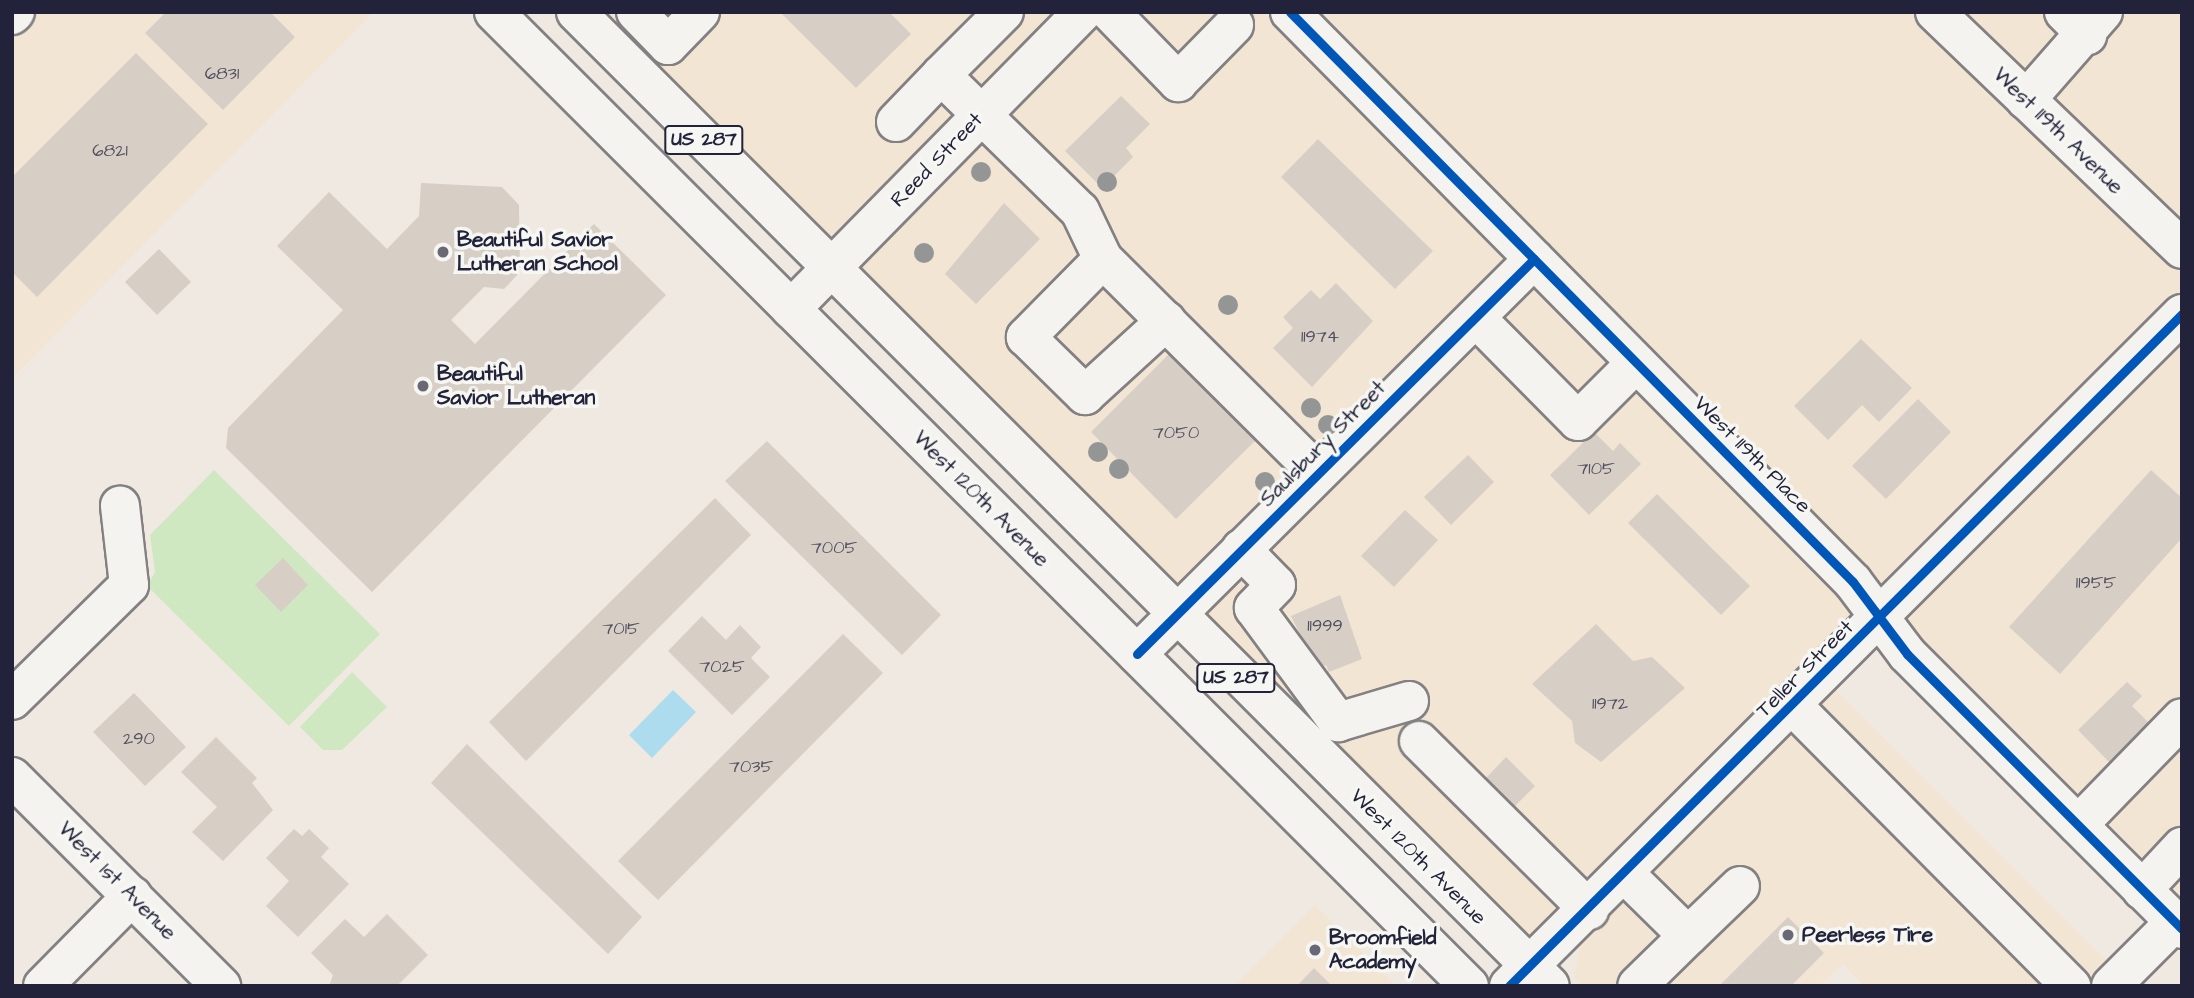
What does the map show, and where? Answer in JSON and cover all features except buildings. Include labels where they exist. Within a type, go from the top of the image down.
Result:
[{"type":"street","name":"West 120th Avenue","points":[[494,12],[1469,986]]},
{"type":"street","name":"West 120th Avenue","points":[[576,12],[1529,979]]},
{"type":"street","points":[[636,12],[668,45],[700,12]]},
{"type":"street","points":[[896,121],[1004,12]]},
{"type":"street","name":"Reed Street","points":[[792,309],[1083,12]]},
{"type":"street","points":[[1110,12],[1178,82],[1234,25]]},
{"type":"street","name":"West 119th Place","points":[[1290,12],[1853,582],[1879,620],[2178,926]]},
{"type":"street","name":"West 119th Avenue","points":[[1934,12],[2182,249]]},
{"type":"street","points":[[2026,100],[2085,20]]},
{"type":"street","points":[[942,75],[1080,212],[1103,258],[1318,473]]},
{"type":"street","points":[[1103,258],[1026,337],[1085,395],[1166,321]]},
{"type":"street","name":"Saulsbury Street","points":[[1137,654],[1534,259]]},
{"type":"street","name":"Teller Street","points":[[1529,979],[1589,909],[2182,314]]},
{"type":"street","points":[[1476,318],[1578,421],[1636,363]]},
{"type":"street","points":[[12,700],[129,585],[120,506]]},
{"type":"street","points":[[1241,550],[1276,585],[1254,608],[1338,722],[1409,701]]},
{"type":"street","points":[[1793,706],[2071,986]]},
{"type":"street","points":[[2078,825],[2182,718]]},
{"type":"street","points":[[1419,741],[1589,909]]},
{"type":"street","name":"West 1st Avenue","points":[[12,776],[221,986]]},
{"type":"street","points":[[2143,890],[2182,847]]},
{"type":"street","points":[[1625,874],[1688,936]]},
{"type":"street","points":[[1637,986],[1740,886]]},
{"type":"street","points":[[43,986],[132,896]]},
{"type":"street","points":[[2111,986],[2178,926]]},
{"type":"shaded area","points":[[12,12],[374,12],[12,378]]},
{"type":"shaded area","points":[[575,12],[2182,12],[2182,928],[1879,620],[1529,967]]},
{"type":"shaded area","points":[[1830,684],[2132,986],[1864,986],[1843,964],[1820,986],[1582,986],[1574,978],[1582,938]]},
{"type":"shaded area","name":"Broomfield Academy","points":[[1315,905],[1396,986],[1234,986]]},
{"type":"green space","points":[[214,470],[380,634],[289,726],[147,586],[155,572],[150,535]]},
{"type":"green space","points":[[352,672],[387,707],[342,750],[323,750],[300,727]]},
{"type":"water","points":[[673,690],[696,712],[652,758],[629,735]]},
{"type":"cycle path","points":[[1290,12],[1853,582],[1907,654],[2182,929]]},
{"type":"cycle path","points":[[1137,654],[1534,259]]},
{"type":"cycle path","points":[[1509,986],[2182,314]]},
{"type":"place","name":"Beautiful Savior Lutheran School","points":[[443,252]]},
{"type":"place","name":"Beautiful Savior Lutheran","points":[[423,386]]},
{"type":"place","name":"Peerless Tire","points":[[1788,935]]},
{"type":"place","name":"Broomfield Academy","points":[[1315,950]]}]
